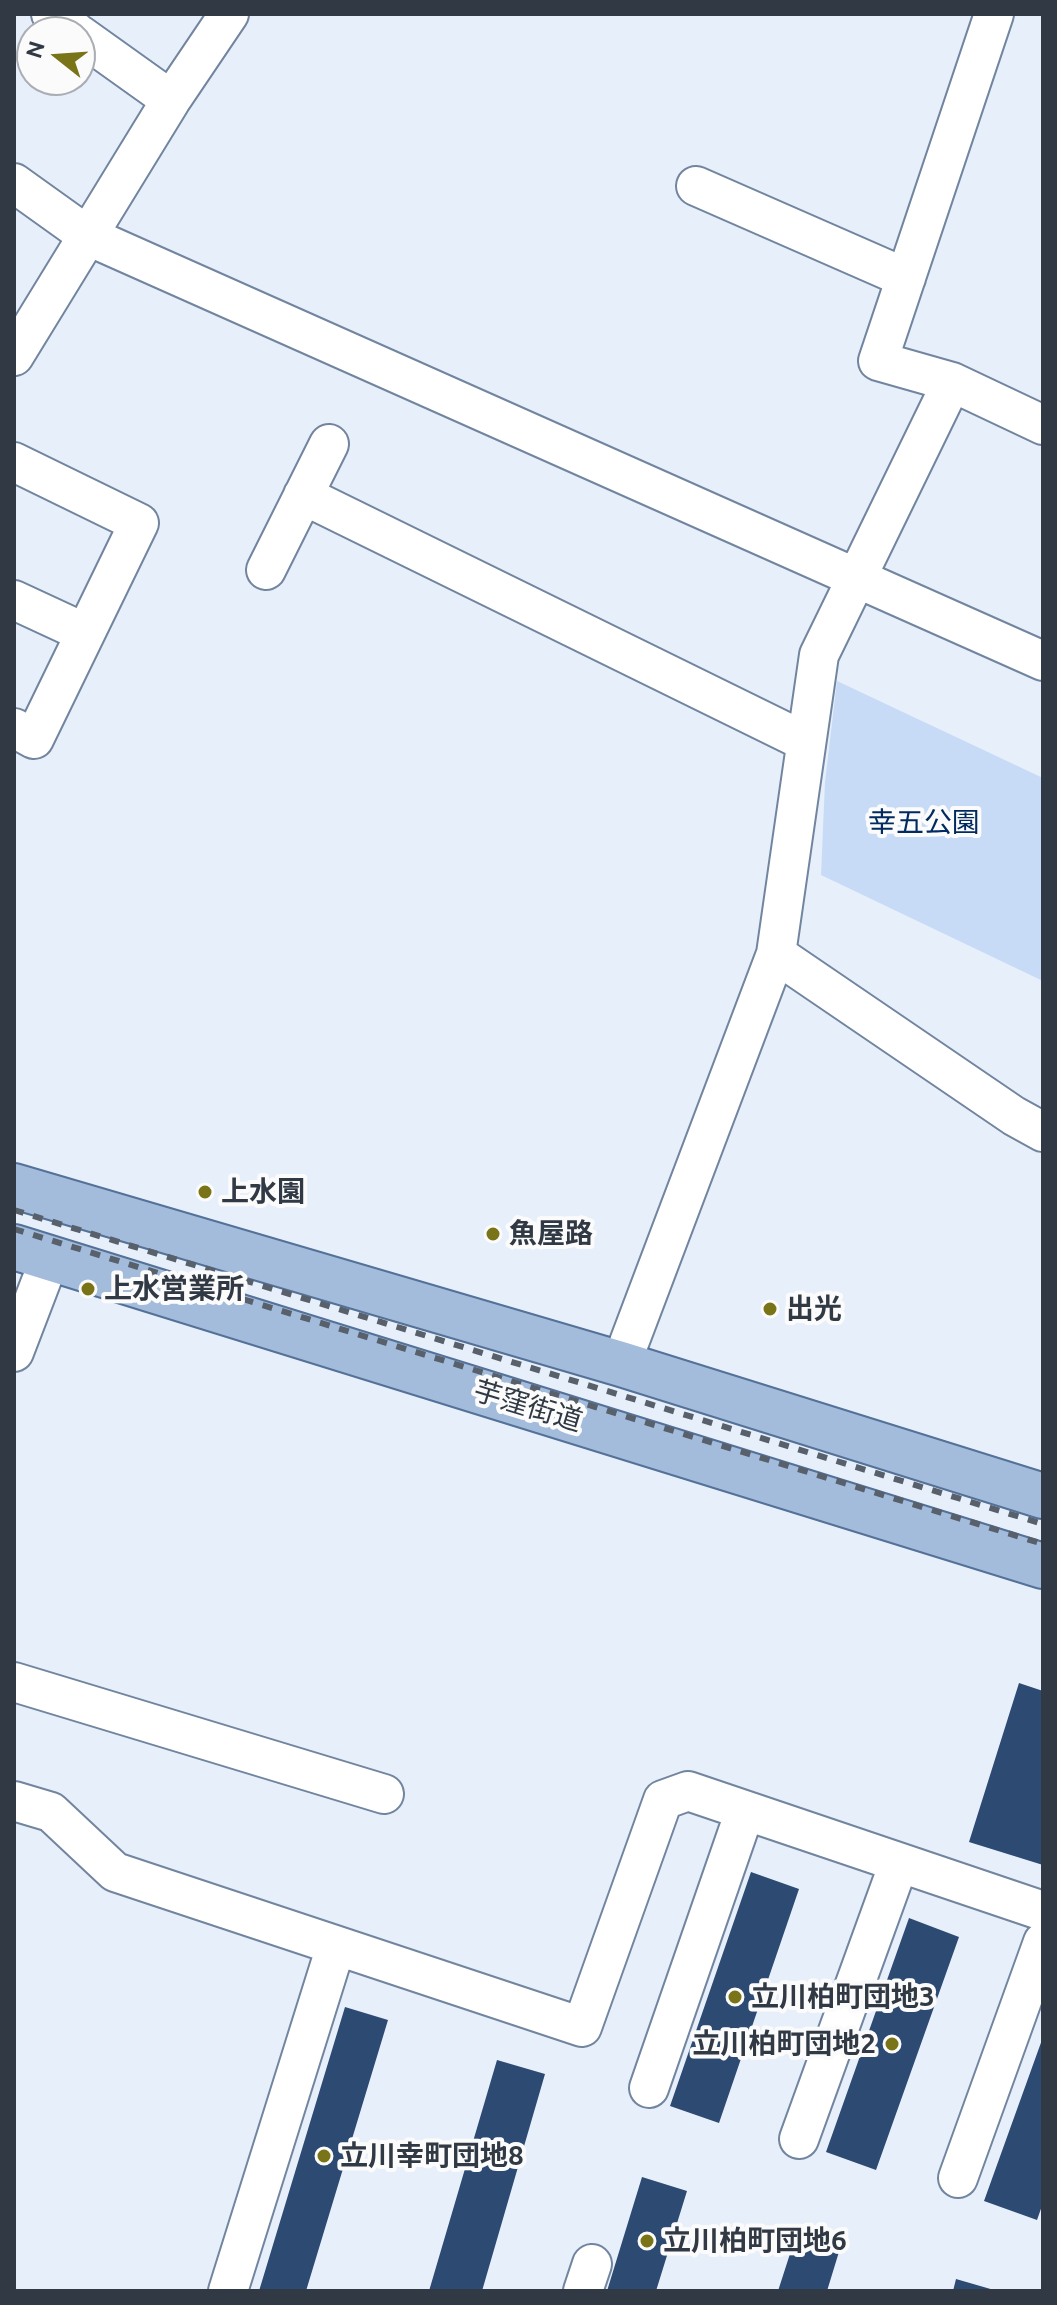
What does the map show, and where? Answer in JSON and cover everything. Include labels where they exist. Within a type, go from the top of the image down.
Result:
[{"type":"main road","points":[[14,1186],[621,1364],[1043,1496]]},
{"type":"main road","name":"芋窪街道","points":[[32,1253],[1043,1566]]},
{"type":"street","points":[[14,356],[171,100],[229,14]]},
{"type":"street","points":[[994,14],[878,361],[952,382],[1043,425]]},
{"type":"street","points":[[96,46],[171,100]]},
{"type":"street","points":[[14,183],[88,236],[1043,661]]},
{"type":"street","points":[[696,186],[906,278]]},
{"type":"street","points":[[621,1364],[776,954],[804,741],[819,655],[952,382]]},
{"type":"street","points":[[266,570],[329,444]]},
{"type":"street","points":[[14,462],[139,523],[83,632],[34,739],[14,728]]},
{"type":"street","points":[[303,495],[804,741]]},
{"type":"street","points":[[14,600],[83,632]]},
{"type":"street","points":[[776,954],[1014,1116],[1043,1132]]},
{"type":"street","points":[[14,1352],[32,1253]]},
{"type":"street","points":[[14,1682],[384,1794]]},
{"type":"street","points":[[14,1801],[51,1812],[115,1872],[582,2027],[663,1800],[688,1791],[1043,1911]]},
{"type":"street","points":[[649,2088],[745,1811]]},
{"type":"street","points":[[799,2139],[899,1863]]},
{"type":"street","points":[[958,2178],[1043,1942]]},
{"type":"street","points":[[228,2291],[336,1946]]},
{"type":"green space","name":"幸五公園","points":[[837,681],[1043,778],[1043,981],[821,875],[825,782]]},
{"type":"building","points":[[1019,1683],[1043,1691],[1043,1865],[969,1842]]},
{"type":"building","name":"立川柏町団地3","points":[[751,1872],[799,1889],[719,2123],[670,2106]]},
{"type":"building","name":"立川柏町団地2","points":[[909,1918],[959,1937],[876,2170],[826,2152]]},
{"type":"building","name":"立川幸町団地8","points":[[345,2007],[388,2020],[306,2291],[259,2291]]},
{"type":"building","points":[[1043,2037],[1043,2203],[1037,2220],[984,2201]]},
{"type":"building","points":[[497,2060],[545,2074],[482,2291],[429,2291]]},
{"type":"building","name":"立川柏町団地6","points":[[642,2177],[687,2191],[656,2291],[607,2291]]},
{"type":"building","points":[[798,2229],[842,2242],[827,2291],[778,2291]]},
{"type":"building","points":[[956,2279],[994,2290],[953,2291]]},
{"type":"railway","points":[[14,1210],[1043,1524]]},
{"type":"railway","points":[[14,1229],[1043,1544]]},
{"type":"place","name":"上水園","points":[[205,1192]]},
{"type":"place","name":"魚屋路","points":[[493,1234]]},
{"type":"place","name":"上水営業所","points":[[88,1289]]},
{"type":"place","name":"出光","points":[[770,1309]]},
{"type":"place","name":"立川柏町団地3","points":[[735,1997]]},
{"type":"place","name":"立川柏町団地2","points":[[892,2044]]},
{"type":"place","name":"立川幸町団地8","points":[[324,2156]]},
{"type":"place","name":"立川柏町団地6","points":[[647,2241]]}]
